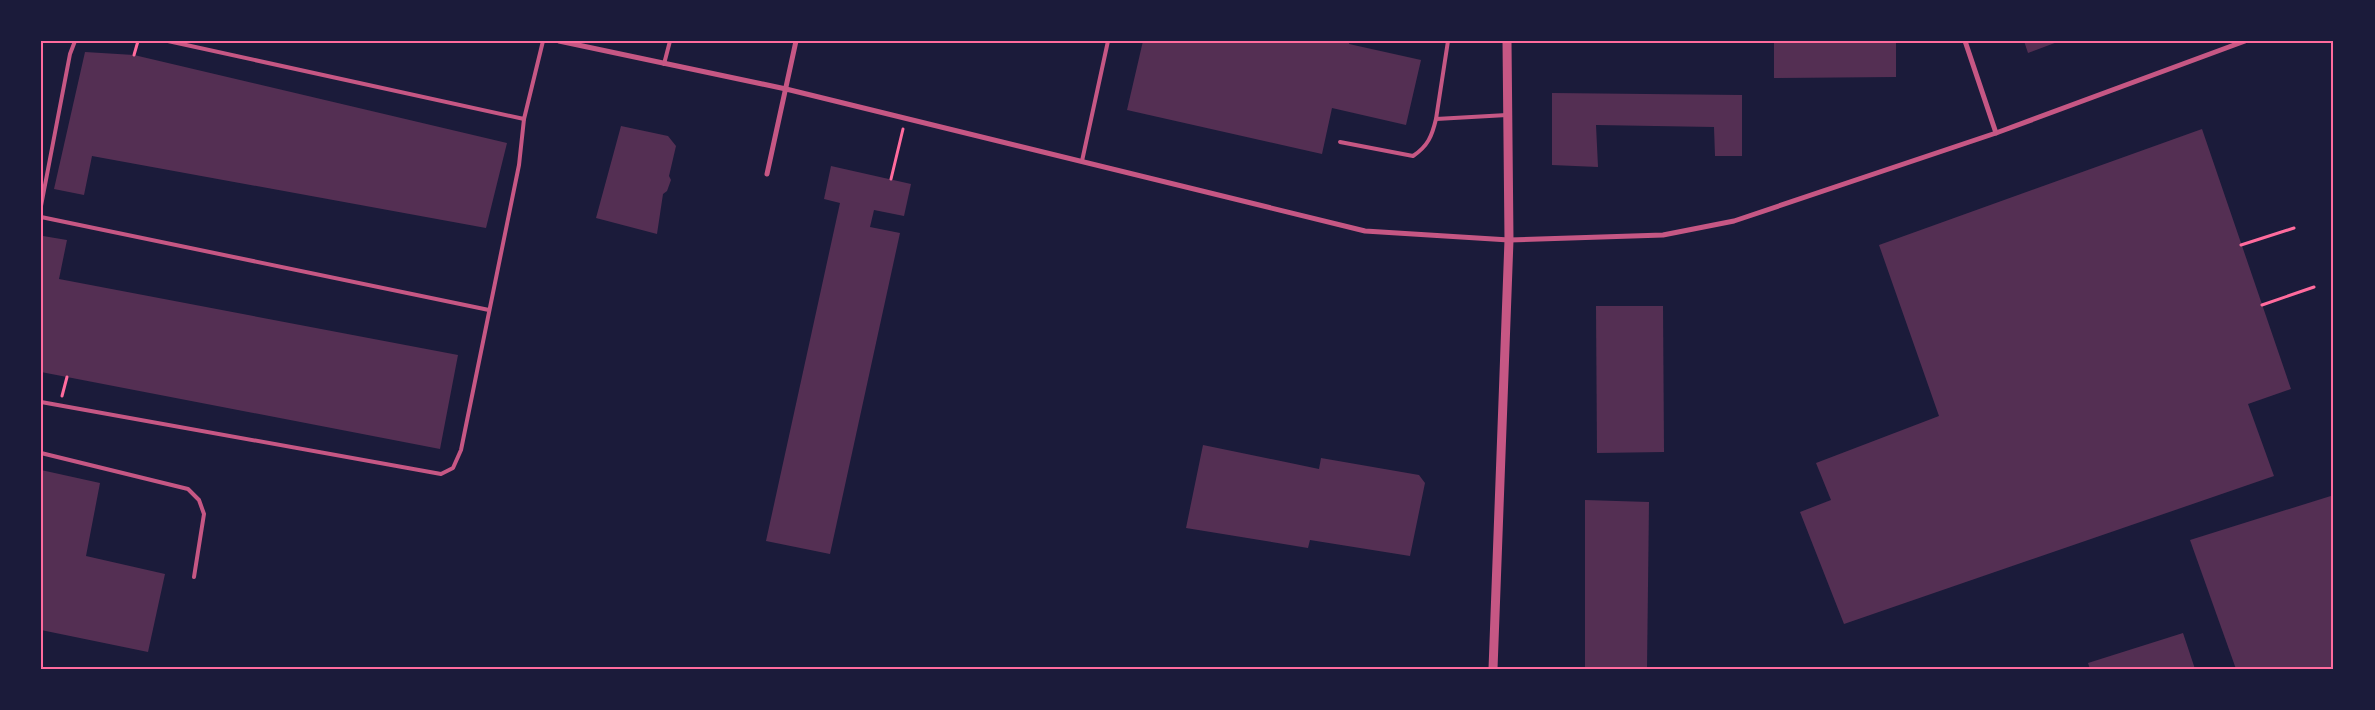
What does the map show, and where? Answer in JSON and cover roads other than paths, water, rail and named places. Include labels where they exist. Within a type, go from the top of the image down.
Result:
[{"type":"street","points":[[559,41],[786,89],[1365,231],[1509,240],[1663,235],[1734,221],[1996,133],[2245,41]]},
{"type":"street","points":[[767,174],[796,41]]},
{"type":"street","points":[[1493,669],[1509,240],[1507,41]]},
{"type":"street","points":[[1965,41],[1996,133]]},
{"type":"lane","points":[[41,206],[70,54],[75,41]]},
{"type":"lane","points":[[168,41],[524,119]]},
{"type":"lane","points":[[41,402],[441,474],[453,468],[461,450],[519,165],[524,119],[543,41]]},
{"type":"lane","points":[[664,64],[670,41]]},
{"type":"lane","points":[[1082,161],[1108,41]]},
{"type":"lane","points":[[1340,142],[1414,156],[1422,150],[1431,140],[1448,41]]},
{"type":"lane","points":[[1436,119],[1508,115]]},
{"type":"lane","points":[[41,217],[489,310]]},
{"type":"lane","points":[[41,453],[188,489],[199,500],[204,514],[194,577]]}]
